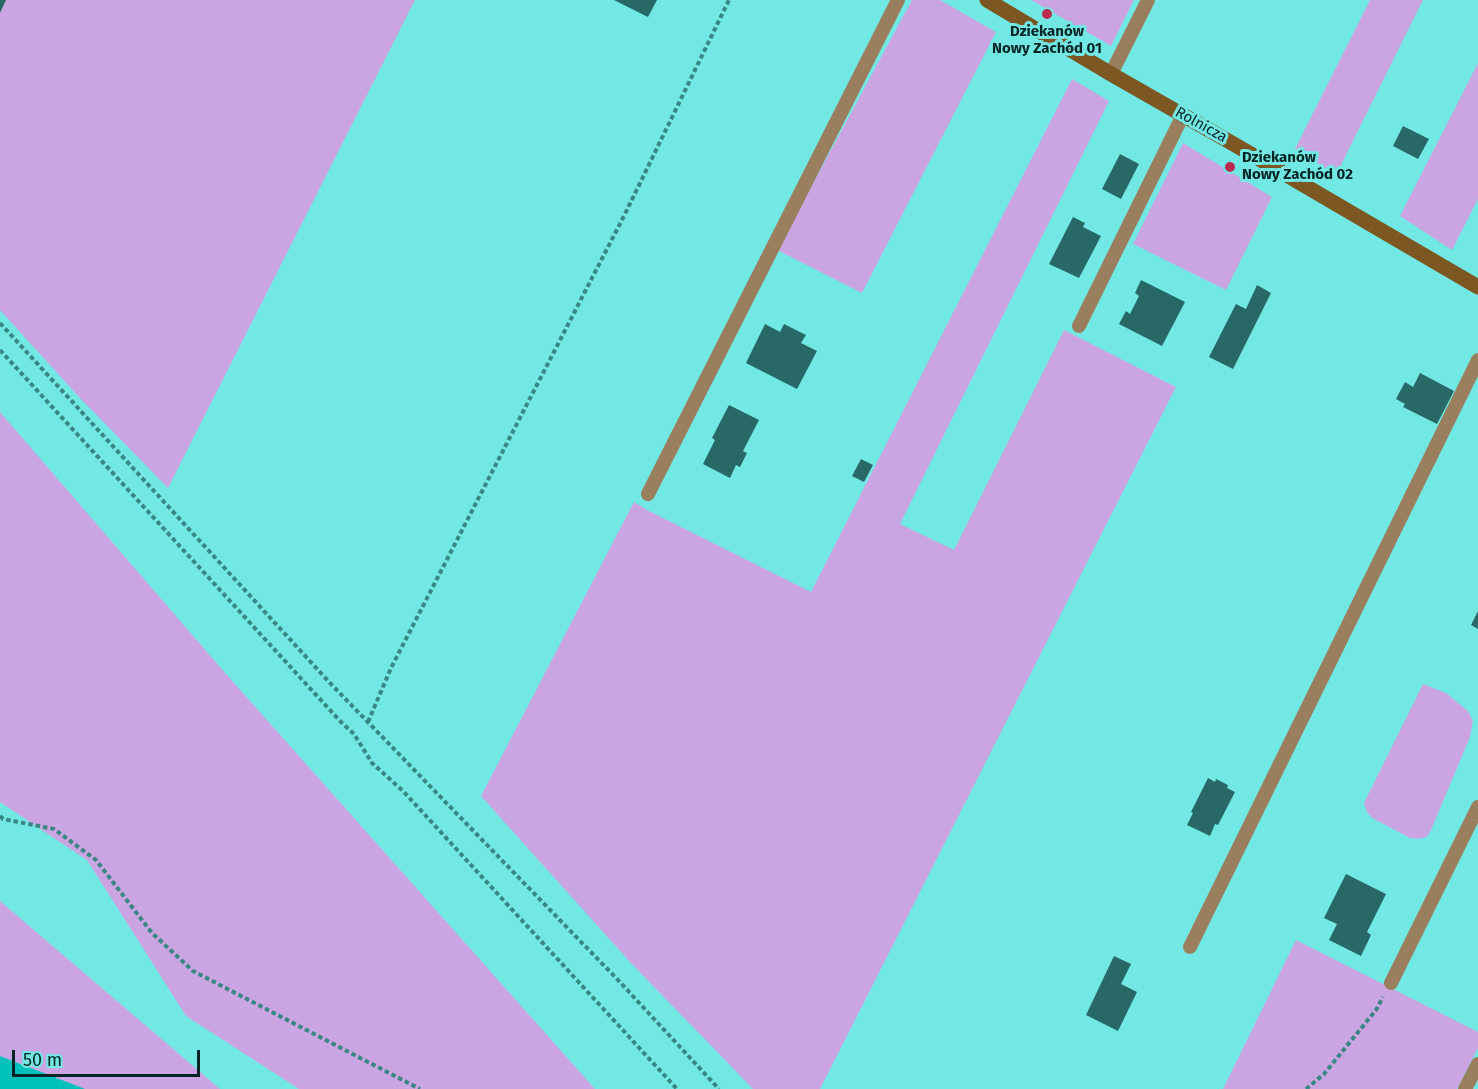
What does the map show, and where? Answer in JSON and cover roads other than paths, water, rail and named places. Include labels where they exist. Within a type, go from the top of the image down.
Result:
[{"type":"street","name":"Rolnicza","points":[[987,0],[1478,287]]},
{"type":"lane","points":[[648,494],[898,0]]},
{"type":"lane","points":[[1111,74],[1148,0]]},
{"type":"lane","points":[[1078,326],[1183,115]]},
{"type":"lane","points":[[1190,947],[1478,360]]},
{"type":"lane","points":[[1391,983],[1478,807]]},
{"type":"lane","points":[[1466,1089],[1478,1064]]},
{"type":"water","points":[[0,1056],[85,1089],[0,1089]]},
{"type":"place","name":"Dziekanów Nowy Zachód 01","points":[[1047,14]]},
{"type":"place","name":"Dziekanów Nowy Zachód 02","points":[[1230,167]]}]
